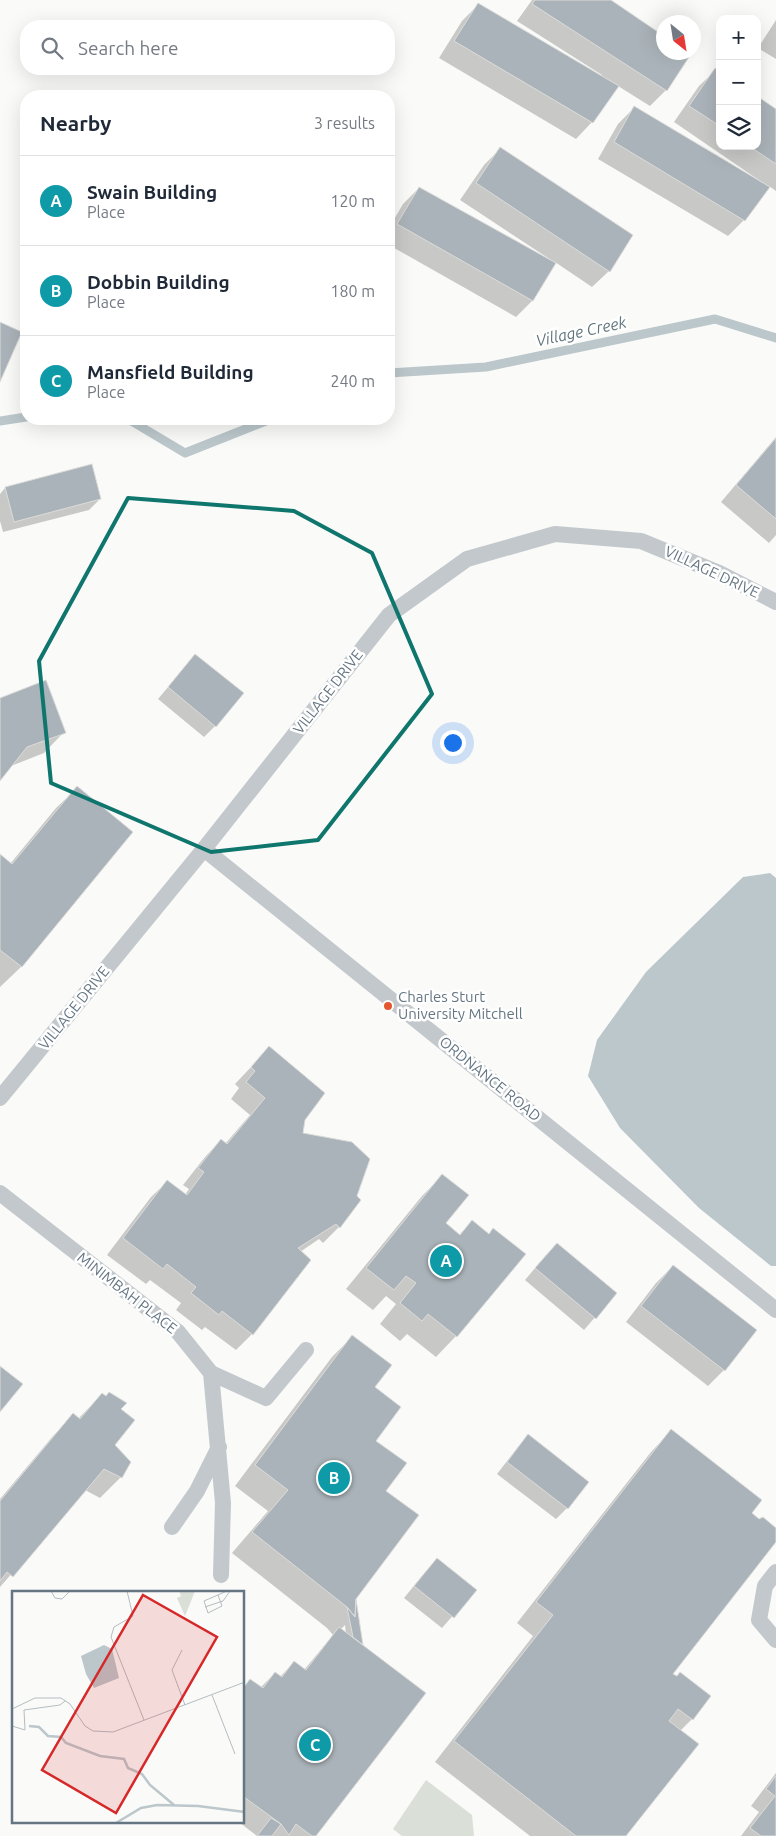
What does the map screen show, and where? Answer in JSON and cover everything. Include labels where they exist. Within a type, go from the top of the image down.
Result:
[{"type":"lane","name":"VILLAGE DRIVE","points":[[0,1098],[204,849],[389,615],[467,559],[556,534],[641,541],[719,573],[776,602]]},
{"type":"lane","name":"ORDNANCE ROAD","points":[[204,849],[776,1310]]},
{"type":"lane","name":"MINIMBAH PLACE","points":[[0,1194],[178,1332],[211,1373]]},
{"type":"lane","points":[[211,1373],[266,1398],[306,1350]]},
{"type":"lane","points":[[211,1373],[223,1504],[221,1575]]},
{"type":"lane","points":[[172,1527],[197,1491],[219,1447]]},
{"type":"lane","points":[[776,1572],[765,1586],[759,1620],[776,1640]]},
{"type":"highlighted area","points":[[128,498],[294,511],[372,553],[432,694],[318,840],[211,852],[51,783],[39,661]]},
{"type":"shaded area","points":[[770,873],[776,878],[776,1266],[771,1266],[699,1208],[620,1128],[588,1076],[597,1040],[646,972],[743,877]]},
{"type":"shaded area","points":[[426,1780],[472,1815],[474,1836],[402,1836],[393,1829]]},
{"type":"building","points":[[535,0],[611,0],[656,31],[656,60],[687,60],[667,91],[532,4]]},
{"type":"building","points":[[478,3],[619,86],[593,123],[454,41]]},
{"type":"building","points":[[715,68],[716,69],[716,123],[689,106]]},
{"type":"building","points":[[761,99],[776,109],[776,164],[755,150],[761,150]]},
{"type":"building","points":[[634,106],[770,187],[745,221],[614,142]]},
{"type":"building","points":[[500,147],[633,235],[610,272],[476,183]]},
{"type":"building","points":[[419,187],[556,263],[533,301],[397,224]]},
{"type":"building","points":[[0,322],[20,331],[20,337],[0,382]]},
{"type":"building","points":[[776,438],[776,519],[736,485]]},
{"type":"building","points":[[92,464],[101,499],[14,522],[5,487]]},
{"type":"building","points":[[195,654],[244,693],[216,727],[168,687]]},
{"type":"building","points":[[46,680],[66,733],[27,747],[0,781],[0,698]]},
{"type":"building","points":[[77,786],[133,832],[22,967],[0,950],[0,854],[12,864]]},
{"type":"building","points":[[269,1046],[325,1093],[305,1120],[303,1133],[352,1142],[370,1159],[357,1196],[361,1200],[340,1228],[336,1224],[298,1248],[311,1260],[253,1335],[222,1311],[219,1315],[191,1293],[196,1287],[167,1264],[163,1269],[123,1238],[167,1180],[187,1195],[204,1172],[198,1168],[221,1139],[227,1144],[265,1098],[246,1082],[255,1071],[251,1067]]},
{"type":"building","points":[[442,1174],[469,1195],[446,1223],[460,1235],[472,1220],[489,1234],[493,1228],[526,1254],[457,1337],[428,1314],[422,1321],[400,1303],[416,1283],[406,1276],[394,1290],[366,1268]]},
{"type":"building","points":[[557,1243],[617,1293],[596,1319],[535,1268]]},
{"type":"building","points":[[673,1265],[757,1330],[725,1371],[641,1306]]},
{"type":"building","points":[[352,1335],[392,1365],[375,1387],[401,1407],[376,1441],[407,1463],[386,1491],[419,1515],[356,1599],[355,1617],[347,1607],[252,1532],[288,1490],[255,1465]]},
{"type":"building","points":[[0,1366],[23,1384],[0,1412]]},
{"type":"building","points":[[109,1392],[127,1403],[121,1409],[135,1420],[115,1445],[131,1462],[122,1478],[104,1469],[13,1577],[7,1572],[0,1581],[0,1501],[73,1413],[80,1419],[102,1393],[106,1396]]},
{"type":"building","points":[[671,1429],[762,1500],[752,1513],[759,1519],[763,1517],[776,1528],[776,1542],[673,1674],[677,1676],[680,1672],[711,1696],[693,1720],[678,1709],[669,1721],[699,1744],[626,1836],[576,1836],[454,1741],[553,1615],[536,1602]]},
{"type":"building","points":[[528,1434],[589,1482],[568,1509],[507,1462]]},
{"type":"building","points":[[437,1558],[477,1590],[454,1618],[414,1586]]},
{"type":"building","points":[[356,1599],[363,1645],[353,1637],[347,1607],[355,1617]]},
{"type":"building","points":[[339,1627],[426,1693],[316,1836],[312,1836],[296,1824],[289,1835],[281,1824],[245,1798],[245,1686],[250,1679],[263,1688],[275,1672],[282,1677],[294,1661],[306,1670]]},
{"type":"building","points":[[776,1776],[776,1836],[761,1836],[750,1828],[775,1796],[766,1789]]},
{"type":"building","points":[[271,1818],[281,1824],[272,1836],[257,1836]]},
{"type":"waterway","name":"Village Creek","points":[[395,373],[486,367],[715,319],[776,338]]},
{"type":"waterway","name":"Village Creek","points":[[0,421],[20,418]]},
{"type":"waterway","name":"Village Creek","points":[[138,425],[185,453],[256,425]]},
{"type":"place","name":"Charles Sturt University Mitchell","points":[[388,1006]]},
{"type":"place","name":"Swain Building","points":[[446,1261]]},
{"type":"place","name":"Dobbin Building","points":[[334,1478]]},
{"type":"place","name":"Mansfield Building","points":[[315,1745]]}]
